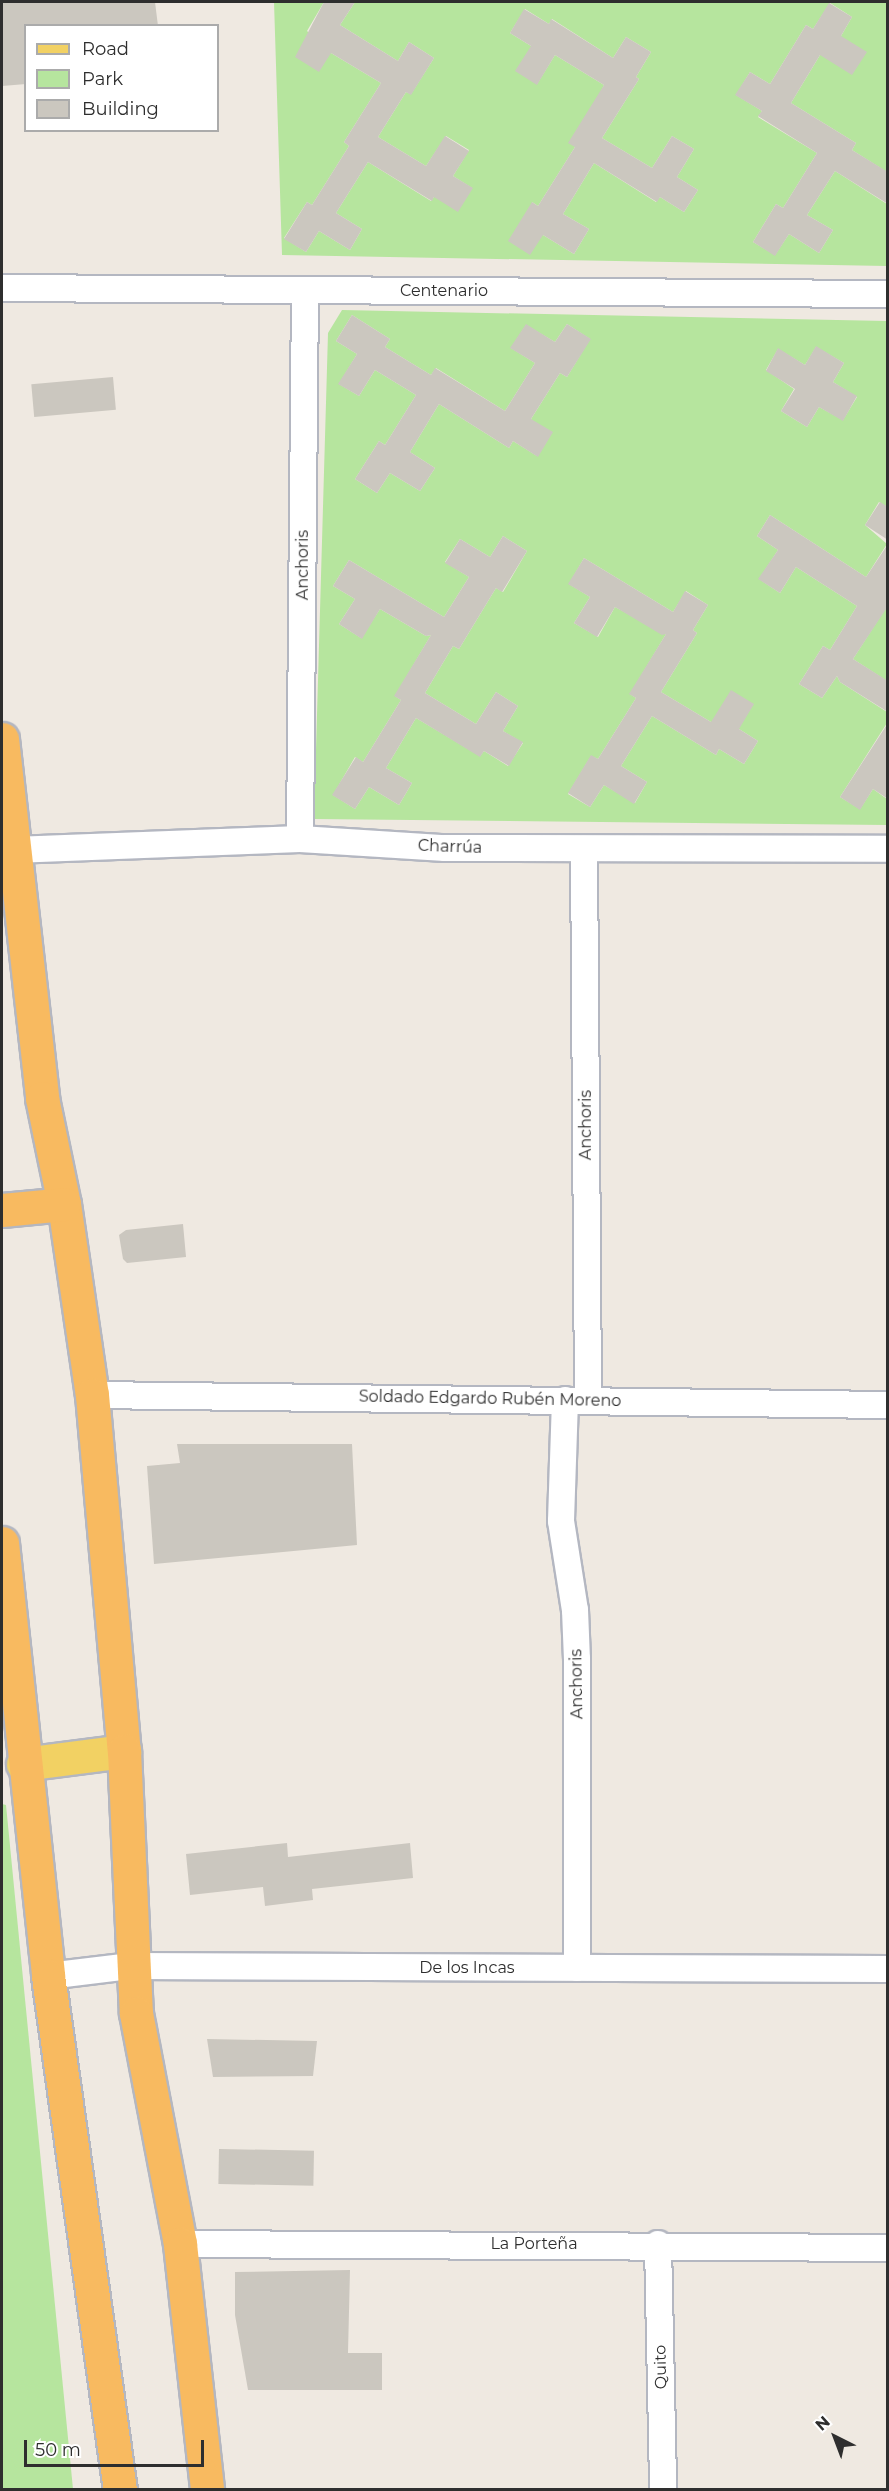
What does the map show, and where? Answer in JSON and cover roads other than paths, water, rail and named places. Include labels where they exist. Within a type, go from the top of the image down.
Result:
[{"type":"highway","points":[[2,739],[42,1098],[64,1204],[92,1395],[124,1751],[131,1966],[136,2013],[180,2244],[207,2490]]},
{"type":"highway","points":[[2,1210],[64,1204]]},
{"type":"highway","points":[[2,1543],[23,1764],[48,1976],[120,2490]]},
{"type":"main road","points":[[23,1764],[124,1751]]},
{"type":"street","name":"Centenario","points":[[2,288],[888,294]]},
{"type":"street","name":"Anchoris","points":[[300,839],[305,290]]},
{"type":"street","name":"Charrúa","points":[[13,850],[300,839],[446,848],[888,849]]},
{"type":"street","name":"Anchoris","points":[[577,1968],[577,1659],[575,1610],[561,1521],[576,1400],[584,849]]},
{"type":"street","name":"Soldado Edgardo Rubén Moreno","points":[[92,1395],[888,1405]]},
{"type":"street","name":"De los Incas","points":[[48,1976],[131,1966],[888,1969]]},
{"type":"street","name":"La Porteña","points":[[180,2244],[658,2244],[888,2248]]},
{"type":"street","name":"Quito","points":[[658,2244],[663,2490]]}]
